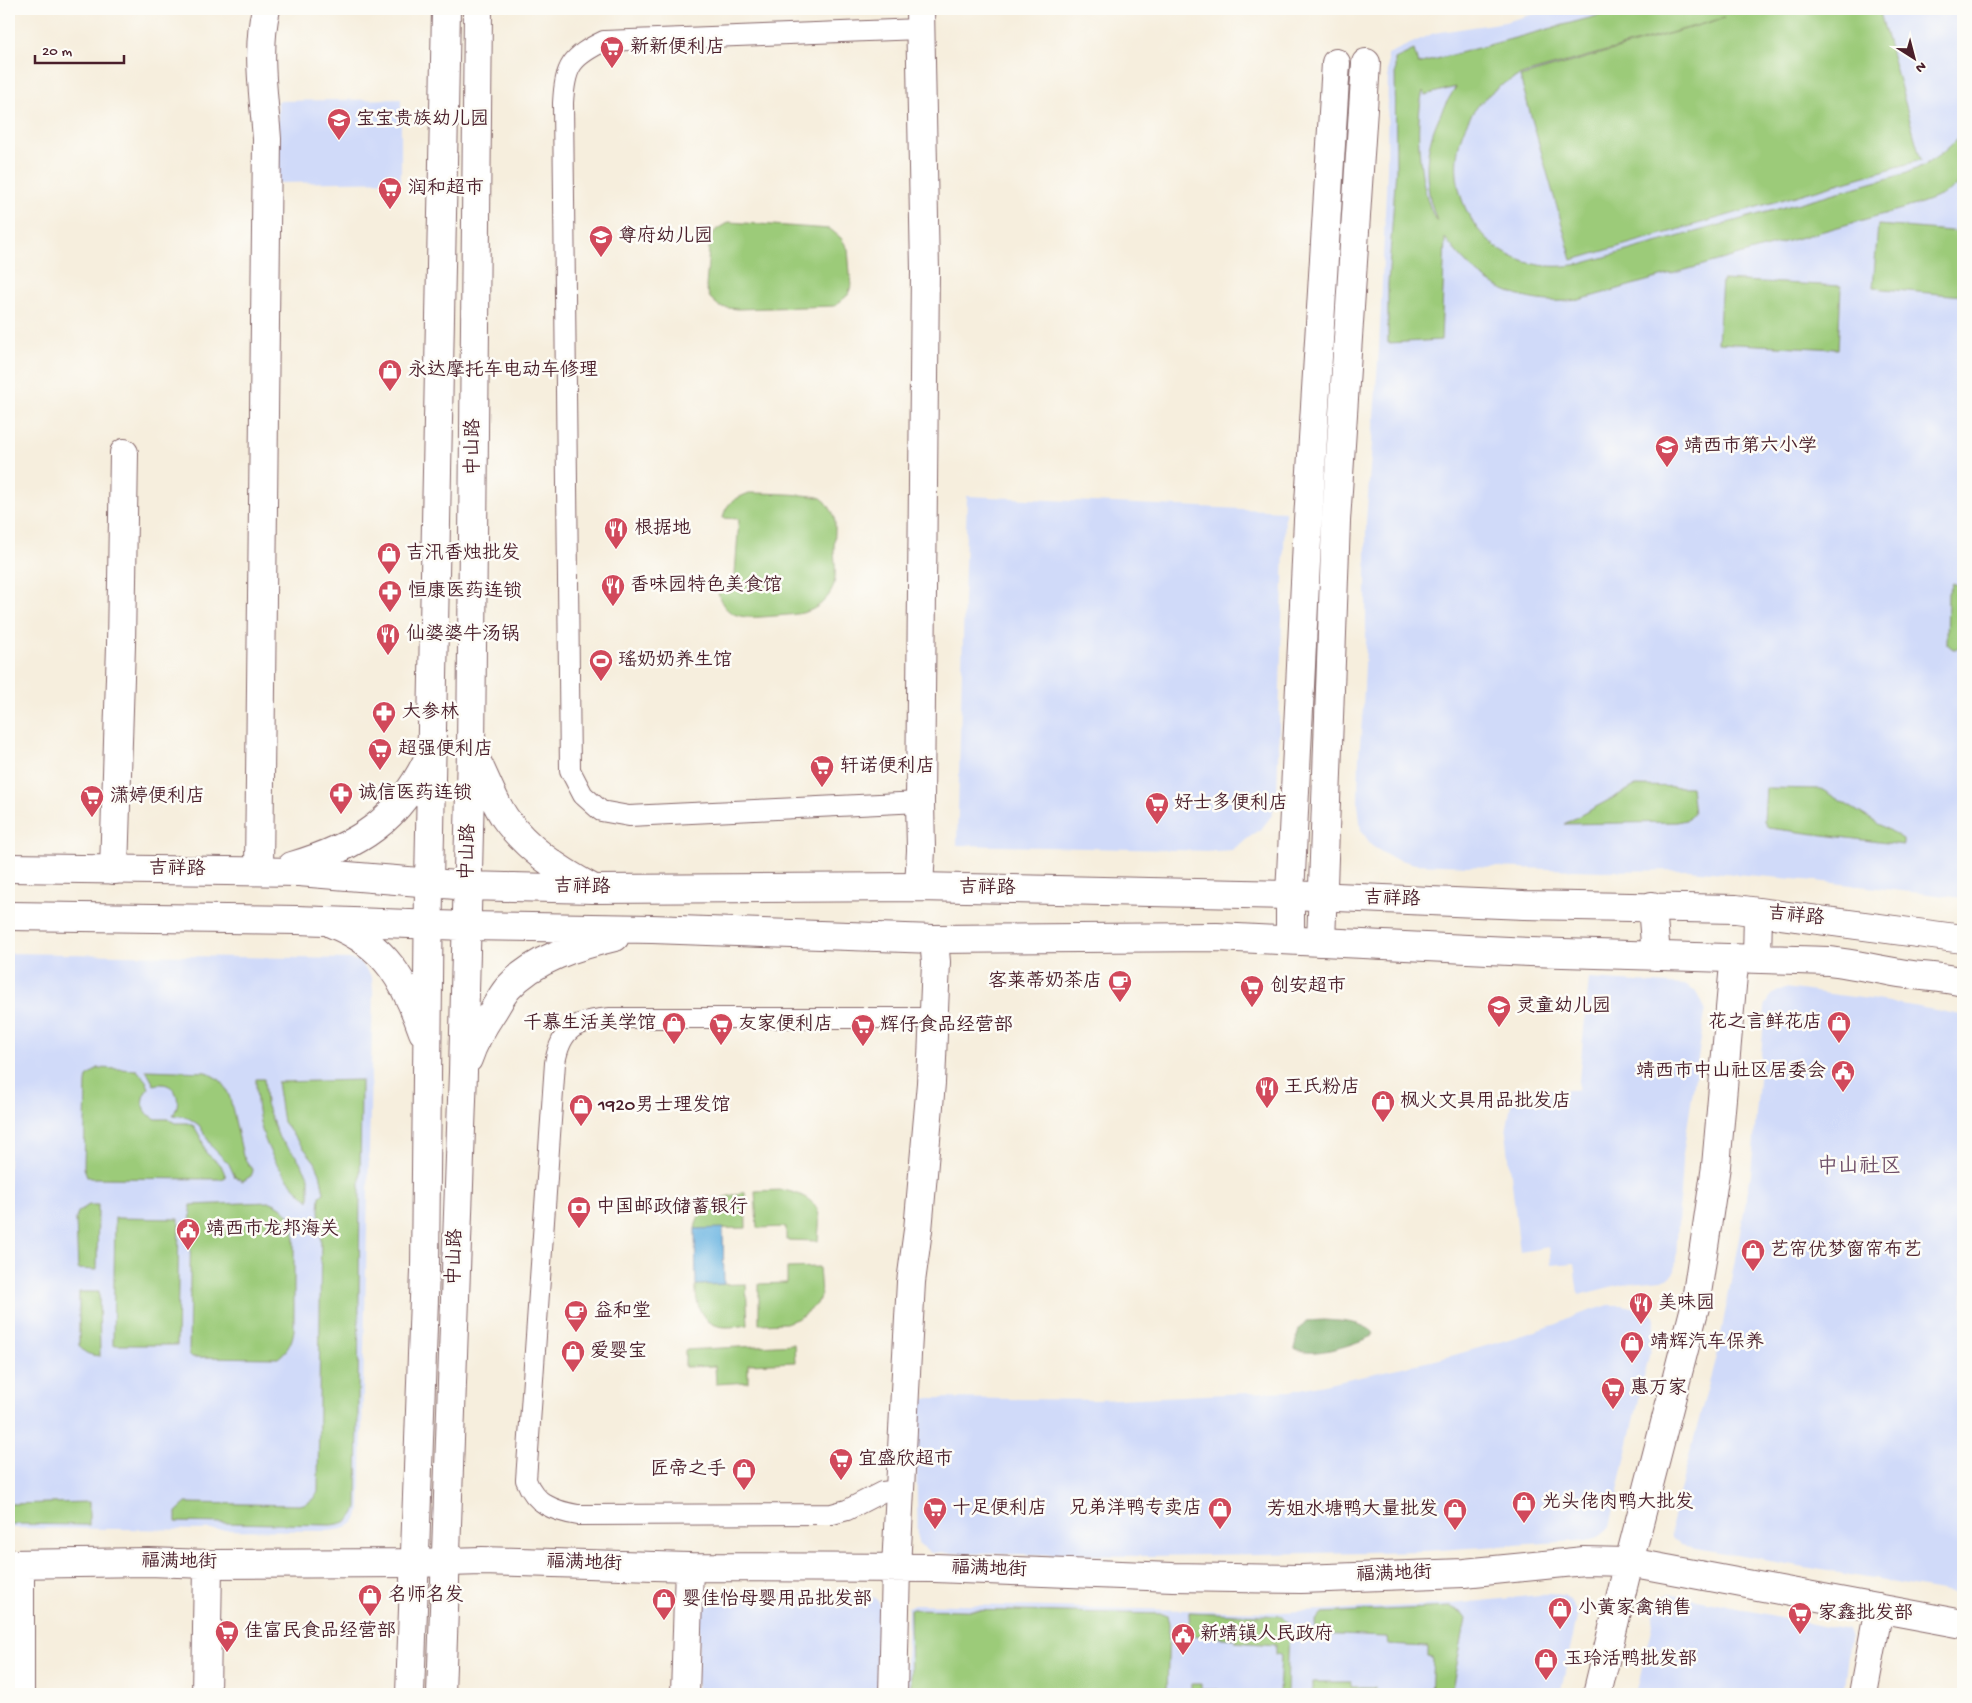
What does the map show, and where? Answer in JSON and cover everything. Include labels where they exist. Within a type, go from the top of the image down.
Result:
[{"type":"main road","points":[[266,9],[262,24],[262,48],[267,139],[267,872],[332,853],[370,832],[406,797],[415,785],[432,752]]},
{"type":"main road","name":"中山路","points":[[410,1694],[425,1270],[429,883],[446,9]]},
{"type":"main road","name":"中山路","points":[[441,1694],[463,1072],[471,751],[478,9]]},
{"type":"main road","points":[[919,888],[921,850],[925,271],[920,19]]},
{"type":"main road","points":[[1290,939],[1290,895],[1309,510],[1336,63]]},
{"type":"main road","points":[[1321,942],[1336,522],[1366,63]]},
{"type":"main road","points":[[114,870],[124,453]]},
{"type":"main road","points":[[471,751],[505,818],[544,858],[566,874],[593,888]]},
{"type":"main road","name":"吉祥路","points":[[9,868],[299,872],[468,886],[919,888],[1290,895],[1524,905],[1736,909],[1963,939]]},
{"type":"main road","points":[[1652,906],[1656,956]]},
{"type":"main road","points":[[1597,1694],[1695,1307],[1746,959],[1758,913]]},
{"type":"main road","name":"吉祥路","points":[[9,916],[652,929],[934,939],[1198,937],[1290,939],[1321,942],[1853,964],[1906,974],[1944,977],[1963,982]]},
{"type":"main road","points":[[324,921],[343,928],[357,937],[382,956],[394,969],[403,983],[424,1034],[428,1053]]},
{"type":"main road","points":[[463,1072],[480,1029],[516,980],[562,952],[652,929]]},
{"type":"main road","points":[[893,1694],[896,1568],[911,1282],[931,1082],[936,962],[934,939]]},
{"type":"main road","name":"福满地街","points":[[15,1564],[148,1562],[208,1564],[414,1563],[482,1561],[689,1567],[896,1568],[1301,1579],[1464,1573],[1584,1560],[1629,1562],[1963,1624]]},
{"type":"main road","points":[[15,1564],[20,1694]]},
{"type":"main road","points":[[206,1694],[208,1564]]},
{"type":"main road","points":[[686,1694],[689,1567]]},
{"type":"main road","points":[[1863,1694],[1879,1608]]},
{"type":"street","points":[[920,19],[604,41],[584,51],[572,63],[564,80],[563,103],[570,770],[583,795],[602,811],[629,816],[920,802]]},
{"type":"street","points":[[900,1490],[882,1492],[847,1510],[832,1514],[578,1515],[550,1509],[536,1499],[526,1480],[554,1073],[558,1047],[565,1035],[578,1024],[595,1019],[934,1018]]},
{"type":"shaded area","name":"靖西市第六小学","points":[[1552,9],[1963,9],[1963,898],[1816,881],[1689,870],[1602,871],[1415,864],[1390,857],[1372,846],[1361,830],[1358,803],[1366,644],[1366,522],[1379,349],[1387,169],[1388,54],[1434,33],[1505,22]]},
{"type":"shaded area","name":"宝宝贵族幼儿园","points":[[401,99],[401,181],[277,183],[278,101]]},
{"type":"shaded area","points":[[967,496],[1285,511],[1277,796],[1272,815],[1262,828],[1232,850],[1216,851],[957,845]]},
{"type":"shaded area","name":"靖西市龙邦海关","points":[[9,953],[349,959],[359,961],[372,978],[360,1510],[357,1520],[351,1525],[329,1531],[9,1528]]},
{"type":"shaded area","points":[[1589,979],[1685,985],[1696,992],[1702,1001],[1705,1013],[1682,1161],[1675,1273],[1661,1280],[1622,1284],[1578,1295],[1574,1263],[1551,1265],[1549,1247],[1520,1252],[1506,1132],[1514,1089],[1578,1090]]},
{"type":"shaded area","points":[[1784,988],[1884,1001],[1963,1015],[1963,1595],[1680,1545],[1672,1538],[1671,1524],[1719,1345],[1751,1174],[1765,1008],[1771,995]]},
{"type":"shaded area","points":[[1609,1305],[1623,1305],[1650,1311],[1655,1318],[1655,1329],[1610,1526],[1603,1534],[1591,1540],[1424,1551],[1148,1556],[931,1553],[918,1543],[915,1406],[920,1400],[930,1398],[1097,1400],[1291,1391],[1440,1359],[1557,1324],[1577,1315]]},
{"type":"shaded area","points":[[712,1594],[874,1597],[879,1602],[881,1608],[880,1694],[696,1694],[700,1606]]},
{"type":"shaded area","name":"新靖镇人民政府","points":[[1549,1594],[1563,1595],[1571,1602],[1578,1613],[1560,1694],[905,1694],[908,1607],[914,1604],[1281,1612],[1452,1604]]},
{"type":"shaded area","points":[[1669,1594],[1847,1631],[1850,1639],[1843,1694],[1636,1694],[1656,1606],[1660,1598]]},
{"type":"green space","points":[[1623,9],[1879,9],[1921,160],[1572,260],[1520,77],[1724,18],[1524,74],[1488,96],[1466,126],[1457,160],[1460,195],[1476,226],[1501,251],[1536,265],[1580,264],[1907,173],[1938,156],[1963,131],[1963,182],[1943,195],[1916,205],[1579,300],[1537,300],[1519,296],[1502,289],[1472,268],[1445,238],[1441,340],[1388,343],[1388,284],[1396,169],[1395,59],[1414,50],[1418,64]],"holes":[[[1456,87],[1436,124],[1427,164],[1430,197],[1437,222],[1431,209],[1422,177],[1419,139],[1420,105],[1423,91],[1425,95]]]},
{"type":"green space","points":[[729,222],[830,229],[841,238],[848,249],[851,286],[848,295],[835,306],[737,309],[720,307],[710,298],[706,287],[710,237],[717,229]]},
{"type":"green space","points":[[1878,225],[1963,232],[1963,296],[1873,288]]},
{"type":"green space","points":[[1722,280],[1841,286],[1838,349],[1718,343]]},
{"type":"green space","points":[[749,493],[786,494],[821,498],[833,513],[835,527],[834,585],[823,602],[811,610],[791,615],[746,617],[730,612],[724,607],[717,587],[734,588],[739,519],[723,518],[724,513],[732,502]]},
{"type":"green space","points":[[1953,583],[1963,587],[1963,648],[1953,649],[1947,644],[1948,593]]},
{"type":"green space","points":[[1635,786],[1691,787],[1694,813],[1689,819],[1677,822],[1564,824]]},
{"type":"green space","points":[[1766,788],[1821,789],[1903,839],[1903,845],[1768,828],[1764,821]]},
{"type":"green space","points":[[98,1068],[137,1070],[149,1088],[144,1094],[143,1100],[146,1113],[156,1119],[168,1119],[175,1123],[187,1123],[194,1126],[202,1140],[206,1153],[221,1165],[226,1177],[221,1179],[91,1178],[87,1176],[84,1168],[86,1083],[87,1077]]},
{"type":"green space","points":[[146,1070],[206,1072],[220,1080],[230,1098],[243,1156],[253,1171],[251,1176],[243,1181],[235,1177],[229,1164],[213,1148],[199,1125],[187,1117],[173,1115],[177,1103],[175,1092],[167,1085],[154,1085]]},
{"type":"green space","points":[[256,1079],[264,1079],[266,1104],[279,1138],[297,1157],[309,1177],[309,1201],[284,1174],[268,1147],[262,1132],[259,1116]]},
{"type":"green space","points":[[361,1080],[357,1507],[355,1512],[347,1521],[330,1525],[176,1522],[176,1512],[186,1503],[299,1505],[310,1501],[318,1491],[321,1228],[319,1211],[320,1196],[324,1193],[320,1173],[315,1162],[283,1122],[277,1082]]},
{"type":"green space","points":[[782,1190],[805,1197],[814,1205],[819,1216],[818,1241],[786,1240],[786,1227],[757,1228],[755,1191]]},
{"type":"green space","points":[[745,1192],[746,1228],[695,1229],[698,1219],[707,1206],[720,1199]]},
{"type":"green space","points":[[271,1202],[280,1206],[286,1212],[294,1228],[294,1330],[289,1346],[278,1358],[192,1357],[189,1354],[191,1205]]},
{"type":"green space","points":[[89,1205],[98,1205],[97,1270],[78,1269],[76,1219],[78,1212]]},
{"type":"green space","points":[[115,1218],[179,1219],[177,1345],[113,1345]]},
{"type":"green space","points":[[819,1267],[821,1294],[817,1304],[799,1318],[786,1323],[759,1324],[759,1284],[787,1283],[787,1268]]},
{"type":"green space","points":[[746,1284],[748,1325],[718,1326],[711,1323],[702,1314],[697,1300],[696,1285]]},
{"type":"green space","points":[[79,1292],[99,1292],[100,1356],[88,1354],[79,1345]]},
{"type":"green space","points":[[1323,1320],[1355,1323],[1372,1331],[1374,1335],[1334,1349],[1302,1352],[1294,1349],[1299,1329],[1306,1321]]},
{"type":"green space","points":[[794,1344],[795,1362],[748,1364],[748,1382],[716,1384],[715,1366],[685,1367],[685,1350]]},
{"type":"green space","points":[[89,1502],[89,1525],[9,1524],[9,1504]]},
{"type":"green space","points":[[1451,1607],[1461,1612],[1466,1619],[1451,1694],[1431,1694],[1433,1657],[1428,1656],[1428,1647],[1388,1645],[1387,1637],[1316,1634],[1315,1623],[1322,1613]]},
{"type":"green space","points":[[910,1609],[1163,1614],[1167,1616],[1169,1623],[1167,1694],[911,1694]]},
{"type":"green space","points":[[1189,1612],[1283,1616],[1289,1623],[1287,1694],[1279,1694],[1281,1655],[1276,1654],[1276,1645],[1235,1642],[1235,1639],[1190,1635]]},
{"type":"green space","points":[[1313,1682],[1351,1682],[1351,1687],[1375,1687],[1375,1694],[1313,1694]]},
{"type":"green space","points":[[1191,1684],[1201,1684],[1201,1690],[1219,1690],[1219,1694],[1191,1694]]},
{"type":"water","points":[[723,1228],[724,1284],[696,1285],[695,1229]]},
{"type":"place","name":"新新便利店","points":[[612,69]]},
{"type":"place","name":"宝宝贵族幼儿园","points":[[339,141]]},
{"type":"place","name":"润和超市","points":[[390,210]]},
{"type":"place","name":"尊府幼儿园","points":[[601,258]]},
{"type":"place","name":"永达摩托车电动车修理","points":[[390,392]]},
{"type":"place","name":"靖西市第六小学","points":[[1667,468]]},
{"type":"place","name":"根据地","points":[[616,550]]},
{"type":"place","name":"吉汛香烛批发","points":[[389,575]]},
{"type":"place","name":"香味园特色美食馆","points":[[613,607]]},
{"type":"place","name":"恒康医药连锁","points":[[390,613]]},
{"type":"place","name":"仙婆婆牛汤锅","points":[[388,656]]},
{"type":"place","name":"瑶奶奶养生馆","points":[[601,682]]},
{"type":"place","name":"大参林","points":[[384,734]]},
{"type":"place","name":"超强便利店","points":[[380,771]]},
{"type":"place","name":"轩诺便利店","points":[[822,788]]},
{"type":"place","name":"诚信医药连锁","points":[[341,815]]},
{"type":"place","name":"潇婷便利店","points":[[92,818]]},
{"type":"place","name":"好士多便利店","points":[[1157,825]]},
{"type":"place","name":"客莱蒂奶茶店","points":[[1120,1003]]},
{"type":"place","name":"创安超市","points":[[1252,1008]]},
{"type":"place","name":"灵童幼儿园","points":[[1499,1028]]},
{"type":"place","name":"花之言鲜花店","points":[[1839,1044]]},
{"type":"place","name":"千慕生活美学馆","points":[[674,1045]]},
{"type":"place","name":"友家便利店","points":[[721,1046]]},
{"type":"place","name":"辉仔食品经营部","points":[[863,1047]]},
{"type":"place","name":"靖西市中山社区居委会","points":[[1843,1093]]},
{"type":"place","name":"王氏粉店","points":[[1267,1109]]},
{"type":"place","name":"枫火文具用品批发店","points":[[1383,1123]]},
{"type":"place","name":"1920男士理发馆","points":[[581,1127]]},
{"type":"place","name":"中国邮政储蓄银行","points":[[579,1229]]},
{"type":"place","name":"靖西市龙邦海关","points":[[188,1251]]},
{"type":"place","name":"艺帘优梦窗帘布艺","points":[[1753,1272]]},
{"type":"place","name":"美味园","points":[[1641,1325]]},
{"type":"place","name":"益和堂","points":[[576,1333]]},
{"type":"place","name":"靖辉汽车保养","points":[[1632,1364]]},
{"type":"place","name":"爱婴宝","points":[[573,1373]]},
{"type":"place","name":"惠万家","points":[[1613,1410]]},
{"type":"place","name":"宜盛欣超市","points":[[841,1481]]},
{"type":"place","name":"匠帝之手","points":[[744,1491]]},
{"type":"place","name":"光头佬肉鸭大批发","points":[[1524,1524]]},
{"type":"place","name":"十足便利店","points":[[935,1530]]},
{"type":"place","name":"兄弟洋鸭专卖店","points":[[1220,1530]]},
{"type":"place","name":"芳姐水塘鸭大量批发","points":[[1455,1531]]},
{"type":"place","name":"名师名发","points":[[370,1617]]},
{"type":"place","name":"婴佳怡母婴用品批发部","points":[[664,1621]]},
{"type":"place","name":"小黄家禽销售","points":[[1560,1630]]},
{"type":"place","name":"家鑫批发部","points":[[1800,1635]]},
{"type":"place","name":"佳富民食品经营部","points":[[227,1653]]},
{"type":"place","name":"新靖镇人民政府","points":[[1183,1656]]},
{"type":"place","name":"玉玲活鸭批发部","points":[[1546,1681]]},
{"type":"district","name":"中山社区","points":[[1859,1168]]}]
